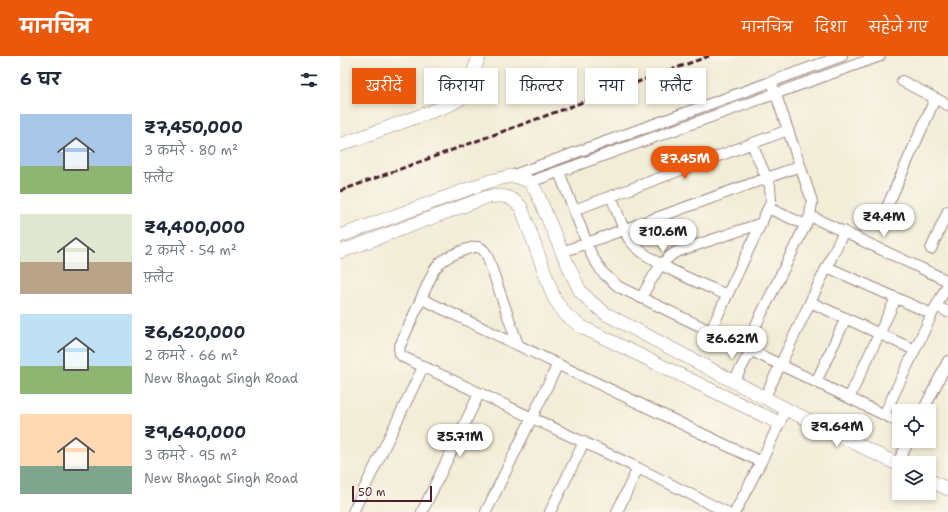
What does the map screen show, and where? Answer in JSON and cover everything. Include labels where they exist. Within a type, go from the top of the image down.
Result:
[{"type":"street","points":[[340,145],[449,105],[460,98],[468,88],[479,56]]},
{"type":"street","points":[[340,236],[490,181],[511,176],[842,56]]},
{"type":"street","points":[[530,182],[880,56]]},
{"type":"street","points":[[902,81],[948,105]]},
{"type":"street","points":[[734,381],[808,220],[812,202],[771,82]]},
{"type":"street","points":[[883,216],[935,99]]},
{"type":"street","points":[[574,210],[788,130]]},
{"type":"street","points":[[710,332],[768,208],[771,194],[767,179],[752,144]]},
{"type":"street","points":[[562,252],[625,231],[800,166]]},
{"type":"street","points":[[559,172],[592,256],[603,273],[619,287],[892,419]]},
{"type":"street","points":[[511,176],[530,182],[537,193],[580,290],[591,302],[606,314],[786,409],[892,461]]},
{"type":"street","points":[[340,252],[487,197],[501,195],[512,198],[521,207],[554,298],[566,315],[582,327],[779,423]]},
{"type":"street","points":[[611,196],[625,231],[630,240],[643,254],[728,295]]},
{"type":"street","points":[[768,208],[844,231],[948,282],[884,415]]},
{"type":"street","points":[[931,248],[948,211]]},
{"type":"street","points":[[641,298],[661,264],[676,252],[762,223]]},
{"type":"street","points":[[765,397],[844,231]]},
{"type":"street","points":[[518,345],[487,256],[484,250],[480,247],[474,247],[448,257],[434,270],[399,348],[400,354],[403,357],[584,442],[726,512]]},
{"type":"street","points":[[827,267],[896,298],[934,310],[948,312]]},
{"type":"street","points":[[849,398],[896,298]]},
{"type":"street","points":[[422,299],[761,462]]},
{"type":"street","points":[[810,302],[916,350]]},
{"type":"street","points":[[816,382],[846,318]]},
{"type":"street","points":[[926,404],[948,361]]},
{"type":"street","points":[[486,512],[558,364]]},
{"type":"street","points":[[353,512],[423,367]]},
{"type":"street","points":[[422,512],[479,394]]},
{"type":"street","points":[[735,512],[786,409]]},
{"type":"street","points":[[550,512],[584,442]]},
{"type":"street","points":[[617,512],[638,468]]},
{"type":"street","points":[[936,483],[948,489]]},
{"type":"railway","points":[[340,191],[709,56]]}]
